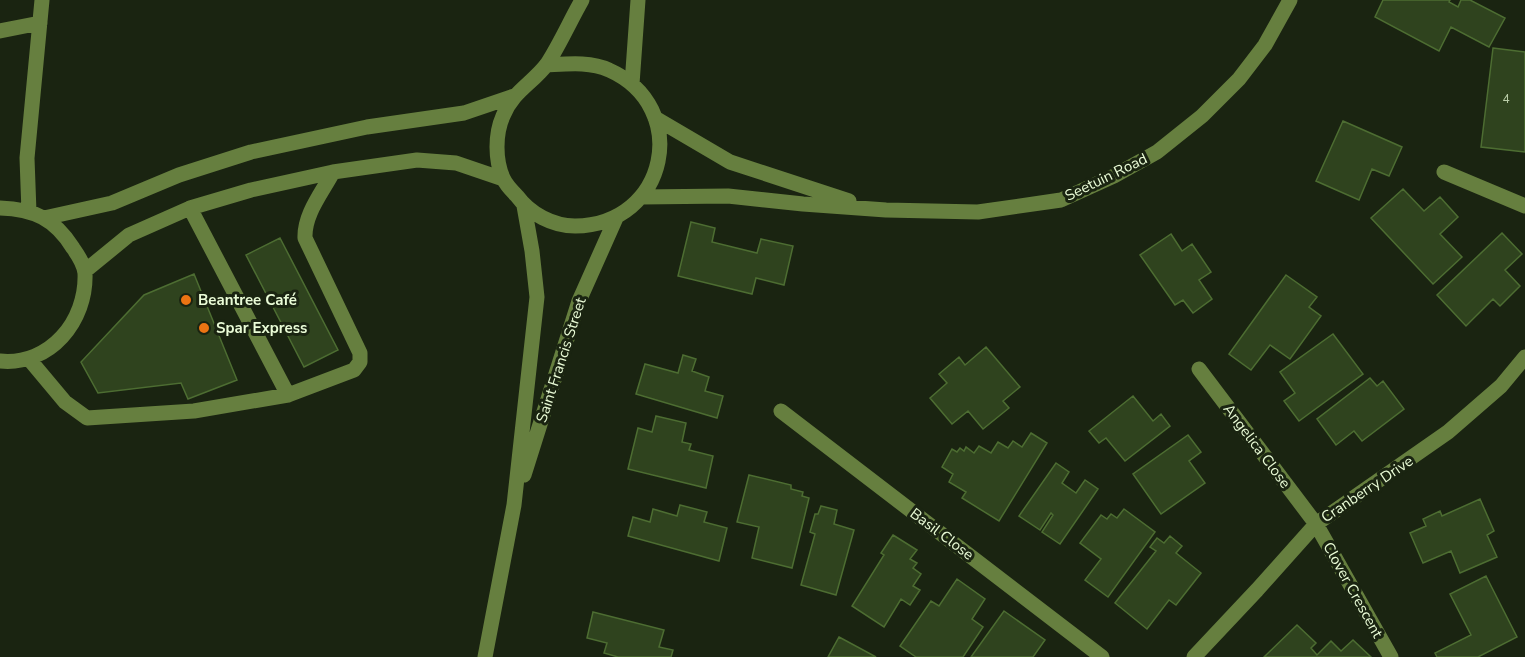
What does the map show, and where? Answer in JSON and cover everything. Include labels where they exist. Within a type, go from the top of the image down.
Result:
[{"type":"street","points":[[29,212],[27,158],[42,0]]},
{"type":"street","points":[[546,65],[582,0]]},
{"type":"street","points":[[632,84],[638,0]]},
{"type":"street","name":"Seetuin Road","points":[[886,210],[978,212],[1002,209],[1061,200],[1114,176],[1157,152],[1202,116],[1239,79],[1265,45],[1290,0]]},
{"type":"street","points":[[0,31],[40,23]]},
{"type":"street","name":"Saint Francis Street","points":[[580,64],[608,69],[632,84],[650,105],[660,132],[659,161],[651,184],[636,204],[616,218],[592,226],[568,226],[544,219],[524,206],[503,179],[497,139],[502,116],[514,96],[546,65],[580,64]]},
{"type":"street","points":[[44,218],[112,203],[179,175],[251,152],[367,127],[464,113],[514,96]]},
{"type":"street","points":[[655,118],[730,162],[835,197],[886,210]]},
{"type":"street","points":[[85,271],[129,236],[190,208],[251,190],[333,172],[417,160],[456,163],[503,179]]},
{"type":"street","points":[[29,359],[65,402],[87,418],[194,411],[288,395],[354,370],[360,362],[360,353],[305,238],[304,229],[312,208],[333,172]]},
{"type":"street","points":[[1444,172],[1525,206]]},
{"type":"street","points":[[641,197],[728,196],[886,210]]},
{"type":"street","name":"Saint Francis Street","points":[[485,657],[514,505],[537,297],[524,206]]},
{"type":"street","points":[[0,208],[21,209],[44,218],[64,233],[85,271],[82,304],[71,328],[53,347],[29,359],[0,361]]},
{"type":"street","points":[[190,208],[288,395]]},
{"type":"street","name":"Saint Francis Street","points":[[514,505],[579,301],[616,218]]},
{"type":"street","name":"Cranberry Drive","points":[[1194,657],[1316,524],[1448,432],[1501,386],[1525,357]]},
{"type":"street","name":"Angelica Close","points":[[1199,369],[1316,524]]},
{"type":"street","name":"Basil Close","points":[[781,411],[1102,657]]},
{"type":"street","name":"Clover Crescent","points":[[1316,524],[1390,657]]},
{"type":"building","points":[[1383,0],[1450,0],[1449,2],[1458,7],[1461,0],[1470,0],[1505,18],[1489,47],[1451,27],[1439,51],[1375,17]]},
{"type":"building","points":[[1493,48],[1525,52],[1525,152],[1481,147]]},
{"type":"building","points":[[1343,121],[1402,147],[1389,176],[1372,169],[1359,200],[1316,181]]},
{"type":"building","points":[[1403,189],[1424,211],[1440,197],[1458,217],[1440,234],[1462,257],[1433,284],[1371,218]]},
{"type":"building","points":[[691,222],[715,228],[712,242],[757,253],[761,239],[793,246],[784,285],[756,278],[752,294],[678,276]]},
{"type":"building","points":[[1502,233],[1522,254],[1505,270],[1520,286],[1500,306],[1493,299],[1466,326],[1437,295]]},
{"type":"building","points":[[1171,234],[1182,251],[1192,244],[1211,272],[1199,280],[1212,299],[1193,313],[1183,300],[1175,305],[1140,255]]},
{"type":"building","points":[[280,238],[338,350],[304,367],[246,255]]},
{"type":"building","points":[[194,274],[237,380],[188,399],[181,383],[98,393],[81,362],[144,295]]},
{"type":"building","points":[[1286,275],[1317,297],[1309,307],[1321,316],[1290,359],[1270,345],[1251,370],[1229,354]]},
{"type":"building","points":[[1333,334],[1363,374],[1299,421],[1284,401],[1295,393],[1280,372]]},
{"type":"building","points":[[986,347],[1020,387],[1003,401],[1009,408],[983,429],[968,411],[952,424],[930,398],[947,383],[939,374],[959,357],[965,365]]},
{"type":"building","points":[[683,355],[696,359],[692,371],[709,377],[705,391],[723,396],[717,418],[636,394],[645,364],[678,373]]},
{"type":"building","points":[[1370,378],[1377,386],[1383,381],[1404,409],[1362,441],[1354,431],[1336,445],[1317,419]]},
{"type":"building","points":[[1133,396],[1153,421],[1161,414],[1170,426],[1125,461],[1106,438],[1099,443],[1089,431]]},
{"type":"building","points":[[656,416],[686,423],[682,442],[691,444],[689,450],[713,456],[706,488],[628,469],[638,428],[652,432]]},
{"type":"building","points":[[1031,433],[1047,443],[999,521],[962,498],[966,492],[949,482],[953,474],[942,467],[952,449],[957,452],[960,448],[964,451],[966,447],[974,453],[979,446],[991,453],[998,442],[1008,448],[1013,441],[1022,447]]},
{"type":"building","points":[[1188,435],[1201,452],[1189,461],[1205,483],[1161,514],[1133,474]]},
{"type":"building","points":[[1056,463],[1069,472],[1062,483],[1076,493],[1085,480],[1098,489],[1060,544],[1042,532],[1053,515],[1051,513],[1040,530],[1019,516]]},
{"type":"building","points":[[749,475],[791,485],[791,489],[803,492],[802,496],[809,498],[792,568],[752,558],[759,527],[737,522]]},
{"type":"building","points":[[1480,499],[1494,531],[1487,535],[1497,557],[1460,573],[1451,551],[1423,563],[1410,533],[1426,526],[1423,519],[1440,511],[1442,516]]},
{"type":"building","points":[[680,505],[707,512],[704,522],[727,528],[719,561],[628,536],[633,517],[650,522],[653,509],[677,516]]},
{"type":"building","points":[[821,506],[837,510],[834,524],[854,530],[836,595],[801,585],[815,534],[810,532],[815,514],[818,514]]},
{"type":"building","points":[[1124,509],[1155,532],[1108,597],[1085,580],[1101,559],[1080,543],[1101,515],[1107,519],[1111,514],[1117,518]]},
{"type":"building","points":[[893,535],[917,550],[910,559],[917,563],[913,568],[921,574],[913,586],[920,590],[910,605],[901,599],[884,627],[852,606],[884,555],[881,553]]},
{"type":"building","points":[[1170,536],[1182,546],[1176,553],[1201,573],[1176,605],[1169,600],[1147,629],[1115,603],[1156,551],[1150,547],[1157,538],[1164,543]]},
{"type":"building","points":[[1486,576],[1517,637],[1478,657],[1437,657],[1435,653],[1471,635],[1450,594]]},
{"type":"building","points":[[957,579],[985,599],[972,619],[983,627],[963,657],[916,657],[900,646],[931,601],[939,606]]},
{"type":"building","points":[[1004,611],[1045,640],[1033,657],[971,657]]},
{"type":"building","points":[[593,612],[664,630],[659,647],[673,650],[671,657],[618,657],[604,653],[607,643],[587,638]]},
{"type":"building","points":[[1297,625],[1316,643],[1311,648],[1317,655],[1331,641],[1341,651],[1353,640],[1371,657],[1264,657]]},
{"type":"building","points":[[839,637],[876,657],[828,657]]},
{"type":"place","name":"Beantree Café","points":[[186,300]]},
{"type":"place","name":"Spar Express","points":[[204,328]]}]
